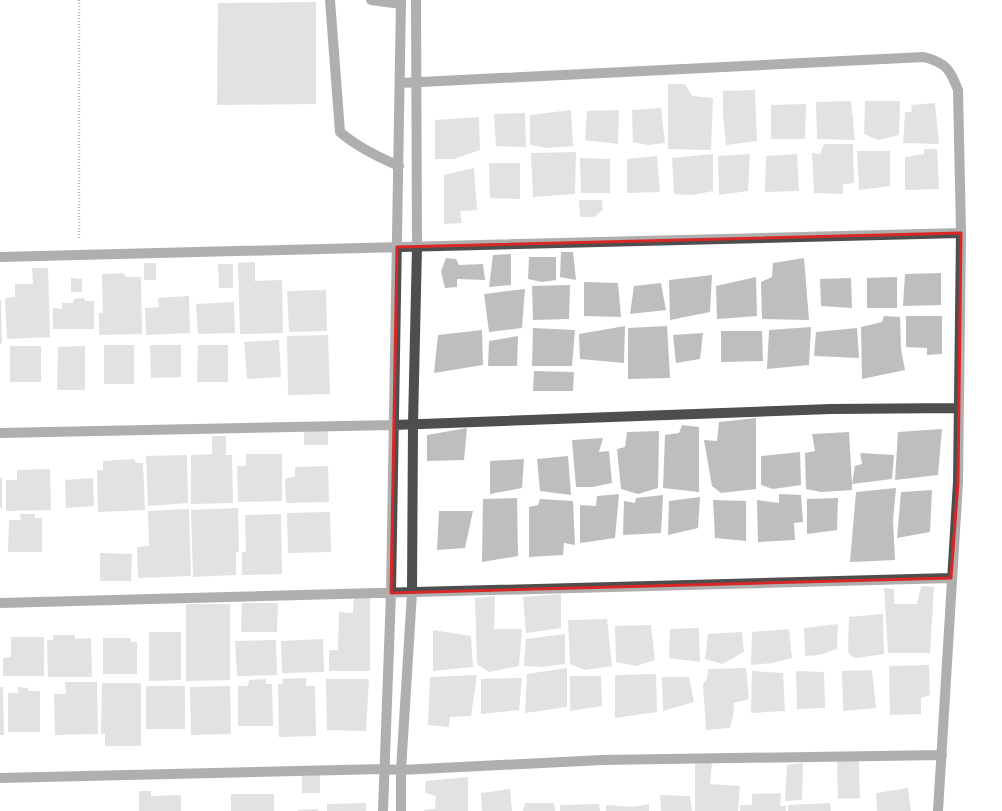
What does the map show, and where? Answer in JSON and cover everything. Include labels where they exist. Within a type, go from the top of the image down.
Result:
[{"type":"street","points":[[330,0],[340,132],[349,140],[376,156],[399,166]]},
{"type":"street","points":[[372,0],[401,2],[401,82],[392,593],[383,811]]},
{"type":"street","points":[[401,811],[401,770],[412,593],[413,424],[418,247],[416,0]]},
{"type":"street","points":[[401,82],[924,57],[939,61],[952,73],[958,90],[961,232],[958,482],[938,811]]},
{"type":"street","points":[[0,257],[961,232]]},
{"type":"street","points":[[0,433],[394,425],[831,409],[959,408]]},
{"type":"street","points":[[0,603],[951,578]]},
{"type":"street","points":[[0,778],[384,768],[401,770],[602,760],[942,755]]},
{"type":"path","points":[[79,0],[79,254]]},
{"type":"highlighted area","points":[[961,233],[958,482],[951,578],[391,593],[397,247]]},
{"type":"building","points":[[316,2],[316,104],[217,105],[218,3]]},
{"type":"building","points":[[668,84],[685,84],[692,96],[713,98],[711,150],[668,149]]},
{"type":"building","points":[[755,90],[757,141],[726,145],[723,115],[723,91]]},
{"type":"building","points":[[851,101],[855,140],[817,139],[816,102]]},
{"type":"building","points":[[865,101],[900,101],[899,135],[878,140],[864,134]]},
{"type":"building","points":[[935,103],[939,144],[903,143],[905,112],[912,112],[911,105]]},
{"type":"building","points":[[806,104],[805,139],[771,139],[771,105]]},
{"type":"building","points":[[661,108],[665,143],[648,145],[633,142],[632,110]]},
{"type":"building","points":[[571,110],[573,146],[548,148],[530,145],[530,115]]},
{"type":"building","points":[[619,110],[618,144],[585,140],[587,111]]},
{"type":"building","points":[[525,113],[526,147],[496,146],[494,114]]},
{"type":"building","points":[[479,117],[480,150],[454,159],[435,159],[435,120]]},
{"type":"building","points":[[824,144],[853,144],[854,183],[843,184],[843,194],[814,193],[812,153],[820,154]]},
{"type":"building","points":[[924,149],[937,149],[939,189],[905,190],[905,157],[924,154]]},
{"type":"building","points":[[857,151],[890,151],[890,186],[859,190]]},
{"type":"building","points":[[576,152],[575,194],[533,197],[531,153]]},
{"type":"building","points":[[713,154],[713,191],[693,195],[674,194],[672,158]]},
{"type":"building","points":[[750,154],[748,191],[719,195],[718,156]]},
{"type":"building","points":[[797,154],[799,191],[765,192],[766,156]]},
{"type":"building","points":[[657,156],[660,192],[627,193],[627,159]]},
{"type":"building","points":[[580,158],[610,159],[610,193],[581,193]]},
{"type":"building","points":[[489,163],[520,163],[520,199],[490,198]]},
{"type":"building","points":[[474,168],[477,210],[460,211],[462,223],[444,224],[444,175]]},
{"type":"building","points":[[579,200],[602,200],[603,210],[594,217],[580,217]]},
{"type":"building","points":[[561,252],[573,252],[576,280],[560,277]]},
{"type":"building","points":[[511,254],[511,285],[489,287],[493,255]]},
{"type":"building","points":[[529,257],[556,257],[556,280],[542,282],[528,279]]},
{"type":"building","points":[[446,258],[456,259],[459,265],[483,264],[485,280],[457,279],[457,287],[445,288],[441,271]]},
{"type":"building","points":[[804,258],[809,320],[762,319],[761,282],[772,277],[773,263]]},
{"type":"building","points":[[255,262],[255,281],[282,280],[283,333],[240,334],[238,263]]},
{"type":"building","points":[[144,263],[156,263],[156,280],[144,280]]},
{"type":"building","points":[[218,264],[233,264],[233,288],[219,288]]},
{"type":"building","points":[[32,268],[48,268],[50,337],[7,339],[5,298],[15,297],[15,284],[33,284]]},
{"type":"building","points":[[123,273],[126,277],[141,277],[142,334],[99,335],[99,313],[103,313],[102,274]]},
{"type":"building","points":[[941,273],[941,305],[903,306],[905,274]]},
{"type":"building","points":[[712,275],[710,312],[670,320],[669,280]]},
{"type":"building","points":[[756,277],[757,316],[717,319],[716,286]]},
{"type":"building","points":[[897,277],[897,308],[867,308],[867,278]]},
{"type":"building","points":[[71,278],[82,279],[82,292],[71,292]]},
{"type":"building","points":[[851,278],[852,308],[821,306],[820,279]]},
{"type":"building","points":[[584,282],[618,283],[621,317],[584,316]]},
{"type":"building","points":[[661,283],[666,310],[630,314],[634,286]]},
{"type":"building","points":[[570,285],[569,319],[533,320],[532,286]]},
{"type":"building","points":[[525,289],[522,328],[489,332],[484,294]]},
{"type":"building","points":[[326,290],[327,331],[289,332],[287,291]]},
{"type":"building","points":[[189,296],[190,333],[146,335],[145,308],[159,307],[158,298]]},
{"type":"building","points":[[84,298],[85,301],[94,301],[94,329],[53,329],[53,308],[62,309],[62,303],[73,303],[74,299]]},
{"type":"building","points":[[1,300],[2,344],[0,344]]},
{"type":"building","points":[[234,302],[235,333],[198,334],[196,304]]},
{"type":"building","points":[[884,316],[900,317],[901,349],[905,370],[862,379],[861,327],[882,322]]},
{"type":"building","points":[[906,316],[942,316],[942,354],[927,355],[927,348],[906,347]]},
{"type":"building","points":[[625,326],[624,363],[580,359],[579,334]]},
{"type":"building","points":[[667,326],[670,378],[628,379],[628,328]]},
{"type":"building","points":[[811,327],[809,365],[767,369],[769,330]]},
{"type":"building","points":[[533,328],[575,330],[572,366],[532,366]]},
{"type":"building","points":[[857,328],[859,358],[814,356],[816,332]]},
{"type":"building","points":[[482,330],[483,365],[434,373],[438,335]]},
{"type":"building","points":[[721,331],[762,331],[763,361],[721,362]]},
{"type":"building","points":[[703,333],[700,359],[676,363],[673,335]]},
{"type":"building","points":[[328,335],[330,394],[288,395],[287,336]]},
{"type":"building","points":[[518,336],[517,366],[488,366],[489,341]]},
{"type":"building","points":[[279,340],[281,377],[247,379],[244,342]]},
{"type":"building","points":[[104,345],[134,345],[134,384],[104,384]]},
{"type":"building","points":[[150,345],[181,345],[181,377],[151,378]]},
{"type":"building","points":[[198,345],[228,345],[228,382],[197,382]]},
{"type":"building","points":[[10,346],[41,346],[41,382],[10,382]]},
{"type":"building","points":[[85,346],[85,390],[57,390],[58,347]]},
{"type":"building","points":[[534,371],[574,372],[573,391],[533,391]]},
{"type":"building","points":[[756,418],[756,489],[721,493],[712,486],[704,440],[717,441],[719,422]]},
{"type":"building","points":[[682,425],[699,427],[699,492],[663,488],[665,435],[679,433]]},
{"type":"building","points":[[467,428],[464,460],[427,461],[427,435]]},
{"type":"building","points":[[942,429],[938,475],[895,480],[898,432]]},
{"type":"building","points":[[304,431],[328,431],[328,445],[304,445]]},
{"type":"building","points":[[659,431],[658,488],[638,494],[621,489],[617,449],[625,447],[627,432]]},
{"type":"building","points":[[849,432],[852,490],[821,492],[806,489],[805,453],[815,451],[812,434]]},
{"type":"building","points":[[212,436],[226,436],[226,455],[232,455],[233,503],[191,504],[191,455],[212,454]]},
{"type":"building","points":[[603,438],[599,452],[609,451],[612,483],[593,487],[576,487],[572,440]]},
{"type":"building","points":[[800,452],[801,485],[773,489],[761,485],[761,456]]},
{"type":"building","points":[[860,453],[894,455],[892,479],[852,484],[855,466],[862,464]]},
{"type":"building","points":[[246,454],[282,454],[282,501],[238,502],[237,466],[246,466]]},
{"type":"building","points":[[187,455],[188,503],[148,506],[146,456]]},
{"type":"building","points":[[568,456],[571,495],[540,491],[537,459]]},
{"type":"building","points":[[134,459],[136,463],[143,463],[145,510],[98,512],[97,470],[103,470],[103,461]]},
{"type":"building","points":[[524,459],[522,488],[490,494],[490,461]]},
{"type":"building","points":[[328,466],[329,502],[286,503],[285,479],[295,476],[295,467]]},
{"type":"building","points":[[50,469],[51,510],[6,511],[6,480],[17,480],[17,470]]},
{"type":"building","points":[[0,478],[2,478],[2,508],[0,508]]},
{"type":"building","points":[[93,478],[94,506],[66,508],[65,480]]},
{"type":"building","points":[[896,488],[893,521],[895,560],[850,562],[856,492]]},
{"type":"building","points":[[932,490],[930,532],[897,538],[901,492]]},
{"type":"building","points":[[619,494],[615,538],[580,543],[580,505],[596,506],[597,496]]},
{"type":"building","points":[[779,494],[801,495],[803,522],[794,523],[795,540],[758,542],[757,500],[779,503]]},
{"type":"building","points":[[663,495],[661,533],[623,535],[624,501],[635,503],[636,498]]},
{"type":"building","points":[[700,497],[698,528],[668,535],[669,501]]},
{"type":"building","points":[[517,498],[518,556],[482,562],[483,499]]},
{"type":"building","points":[[838,498],[837,530],[807,534],[807,499]]},
{"type":"building","points":[[540,499],[573,501],[575,545],[564,543],[563,555],[529,557],[529,507],[538,505]]},
{"type":"building","points":[[713,500],[746,501],[746,541],[715,538]]},
{"type":"building","points":[[238,508],[239,552],[236,552],[236,575],[193,577],[191,510]]},
{"type":"building","points":[[189,509],[191,576],[138,578],[137,547],[149,546],[148,511]]},
{"type":"building","points":[[439,511],[473,511],[465,548],[437,550]]},
{"type":"building","points":[[330,512],[331,552],[288,553],[287,513]]},
{"type":"building","points":[[20,514],[35,514],[35,518],[42,518],[42,552],[8,552],[9,520],[21,520]]},
{"type":"building","points":[[281,514],[282,574],[242,575],[242,553],[246,551],[245,515]]},
{"type":"building","points":[[100,553],[132,554],[131,581],[100,581]]},
{"type":"building","points":[[921,586],[934,587],[930,653],[888,653],[884,588],[894,589],[894,604],[917,604]]},
{"type":"building","points":[[561,594],[561,628],[526,633],[523,597]]},
{"type":"building","points":[[354,595],[370,597],[370,671],[329,671],[329,650],[338,650],[339,612],[353,613]]},
{"type":"building","points":[[495,596],[494,629],[522,629],[519,666],[489,672],[477,664],[475,598]]},
{"type":"building","points":[[242,603],[278,603],[277,632],[241,632]]},
{"type":"building","points":[[186,604],[230,604],[230,680],[186,681]]},
{"type":"building","points":[[883,614],[884,654],[856,658],[851,656],[848,651],[849,617]]},
{"type":"building","points":[[607,619],[612,666],[585,670],[570,664],[568,620]]},
{"type":"building","points":[[838,624],[837,649],[819,655],[805,656],[804,628]]},
{"type":"building","points":[[651,625],[655,660],[636,666],[616,662],[615,626]]},
{"type":"building","points":[[699,628],[700,662],[669,658],[670,629]]},
{"type":"building","points":[[789,629],[792,658],[772,663],[751,665],[752,632]]},
{"type":"building","points":[[433,630],[471,636],[473,667],[433,671]]},
{"type":"building","points":[[149,632],[181,632],[181,680],[149,681]]},
{"type":"building","points":[[742,632],[744,652],[722,664],[705,659],[708,634]]},
{"type":"building","points":[[565,634],[565,664],[542,667],[524,666],[526,639]]},
{"type":"building","points":[[53,635],[75,635],[75,639],[91,638],[92,677],[48,677],[47,640],[53,640]]},
{"type":"building","points":[[11,637],[44,637],[44,676],[3,676],[3,658],[11,657]]},
{"type":"building","points":[[103,638],[130,638],[131,642],[137,642],[137,674],[103,674]]},
{"type":"building","points":[[323,639],[324,672],[282,673],[281,641]]},
{"type":"building","points":[[276,640],[277,675],[237,676],[235,641]]},
{"type":"building","points":[[929,665],[930,695],[921,698],[921,714],[890,715],[889,666]]},
{"type":"building","points":[[567,668],[567,707],[525,713],[527,674]]},
{"type":"building","points":[[746,668],[749,699],[734,703],[733,717],[730,728],[706,730],[703,684],[707,679],[708,669]]},
{"type":"building","points":[[872,670],[876,708],[843,711],[842,671]]},
{"type":"building","points":[[752,671],[783,673],[785,711],[751,713]]},
{"type":"building","points":[[796,671],[824,672],[825,708],[797,709]]},
{"type":"building","points":[[656,674],[657,712],[615,718],[615,675]]},
{"type":"building","points":[[477,675],[471,716],[450,717],[449,727],[428,725],[430,677]]},
{"type":"building","points":[[570,676],[601,676],[602,706],[570,711]]},
{"type":"building","points":[[662,677],[689,677],[694,702],[663,711]]},
{"type":"building","points":[[306,678],[306,686],[315,686],[316,736],[279,737],[278,684],[283,684],[282,679]]},
{"type":"building","points":[[522,678],[519,710],[481,714],[481,679]]},
{"type":"building","points":[[266,679],[266,684],[272,684],[273,726],[238,726],[238,686],[248,686],[249,680]]},
{"type":"building","points":[[326,679],[369,679],[366,731],[327,730]]},
{"type":"building","points":[[65,682],[97,682],[98,734],[55,735],[54,694],[66,694]]},
{"type":"building","points":[[102,683],[141,683],[141,746],[105,746],[105,734],[101,734]]},
{"type":"building","points":[[146,686],[185,686],[185,729],[146,729]]},
{"type":"building","points":[[230,686],[231,734],[191,735],[190,687]]},
{"type":"building","points":[[0,687],[3,687],[4,735],[0,735]]},
{"type":"building","points":[[18,687],[28,688],[28,691],[40,691],[40,732],[8,732],[8,693],[18,693]]},
{"type":"building","points":[[837,761],[859,761],[860,798],[838,799]]},
{"type":"building","points":[[712,762],[710,784],[740,786],[738,811],[695,811],[695,764]]},
{"type":"building","points":[[803,763],[802,800],[785,801],[787,765]]},
{"type":"building","points":[[320,775],[320,793],[302,793],[302,776]]},
{"type":"building","points":[[468,777],[468,811],[424,811],[435,809],[436,796],[425,793],[426,781]]},
{"type":"building","points":[[908,788],[911,811],[877,811],[876,793]]},
{"type":"building","points":[[510,789],[512,811],[482,811],[481,793]]},
{"type":"building","points":[[139,791],[151,791],[151,796],[181,795],[181,811],[139,811]]},
{"type":"building","points":[[781,793],[780,806],[786,806],[786,811],[740,811],[740,805],[752,805],[752,794]]},
{"type":"building","points":[[231,794],[274,794],[274,811],[231,811]]},
{"type":"building","points":[[660,795],[690,796],[692,811],[661,811]]},
{"type":"building","points":[[366,803],[366,811],[327,811],[327,804]]},
{"type":"building","points":[[525,803],[554,803],[555,811],[523,811]]},
{"type":"building","points":[[830,803],[831,811],[788,811],[788,805]]},
{"type":"building","points":[[599,804],[600,811],[560,811],[560,805]]},
{"type":"building","points":[[649,804],[649,811],[606,811],[606,805],[632,807]]},
{"type":"building","points":[[318,809],[318,811],[298,811],[298,810]]}]
